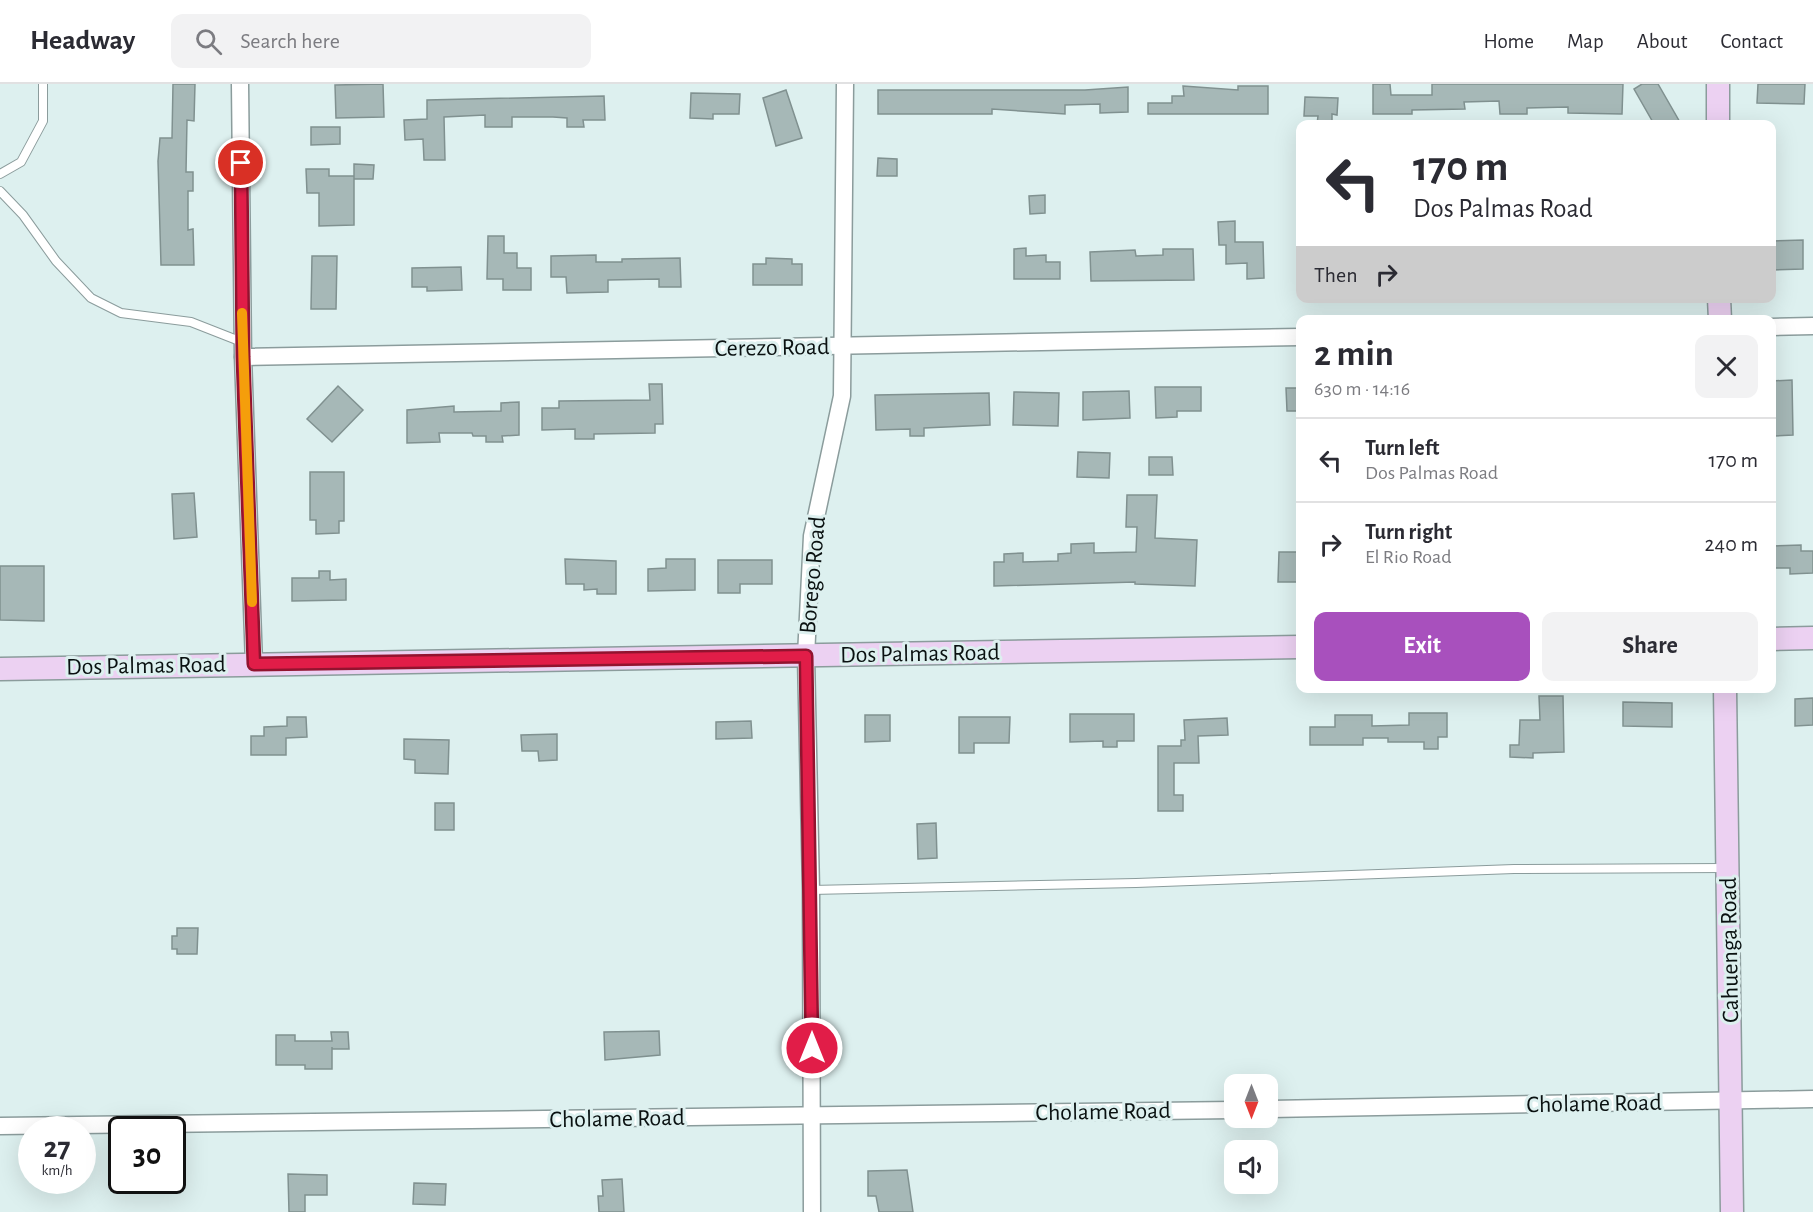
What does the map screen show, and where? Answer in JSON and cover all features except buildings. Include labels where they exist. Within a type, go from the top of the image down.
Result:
[{"type":"street","points":[[240,84],[242,350],[254,664]]},
{"type":"street","name":"Borego Road","points":[[812,1212],[811,890],[806,656],[812,536],[842,396],[845,84]]},
{"type":"street","points":[[1718,84],[1718,120]]},
{"type":"street","points":[[1776,327],[1813,326]]},
{"type":"street","name":"Cerezo Road","points":[[242,350],[843,346],[1296,337]]},
{"type":"street","points":[[1776,639],[1813,638]]},
{"type":"street","name":"Dos Palmas Road","points":[[0,669],[1296,647]]},
{"type":"street","name":"Cahuenga Road","points":[[1725,693],[1732,1212]]},
{"type":"street","name":"Cholame Road","points":[[1278,1109],[1813,1099]]},
{"type":"street","name":"Cholame Road","points":[[0,1126],[1224,1110]]},
{"type":"lane","points":[[0,174],[21,162],[43,121],[43,84]]},
{"type":"lane","points":[[0,191],[24,215],[56,261],[91,298],[120,313],[191,322],[242,350]]},
{"type":"lane","points":[[811,890],[1159,882],[1514,869],[1729,868]]},
{"type":"slow traffic","points":[[242,313],[252,602]]},
{"type":"route","points":[[241,163],[243,357],[254,664],[806,656],[812,1048]]}]
